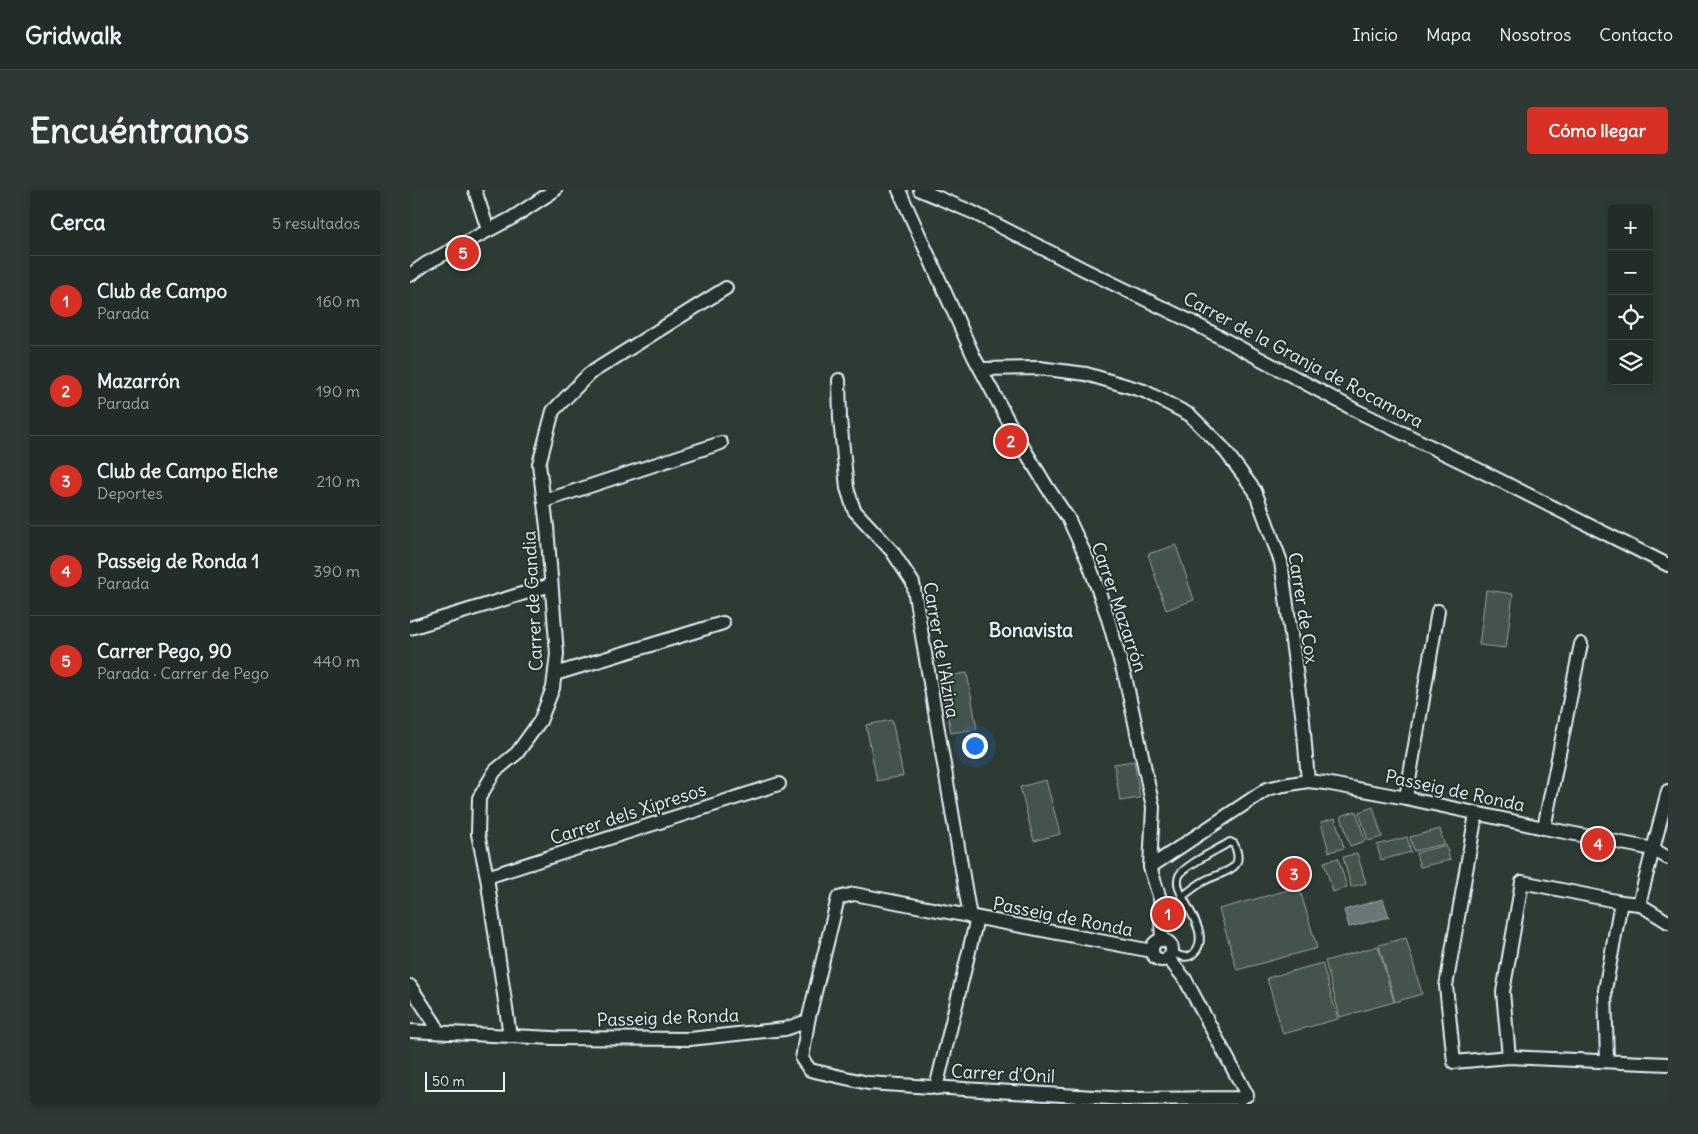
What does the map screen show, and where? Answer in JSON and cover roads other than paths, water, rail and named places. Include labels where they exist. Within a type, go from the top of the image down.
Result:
[{"type":"street","points":[[475,190],[488,230]]},
{"type":"street","points":[[410,276],[427,263],[512,218],[555,190]]},
{"type":"street","name":"Carrer Mazarrón","points":[[899,190],[974,357],[1018,439],[1068,518],[1088,560],[1108,615],[1126,681],[1153,807],[1150,867]]},
{"type":"street","name":"Carrer de la Granja de Rocamora","points":[[920,190],[972,212],[1192,322],[1357,411],[1492,476],[1668,565]]},
{"type":"street","name":"Carrer de Gandia","points":[[510,1036],[488,877],[478,834],[479,798],[495,771],[517,753],[540,721],[553,688],[557,654],[539,464],[554,412],[589,374],[726,288]]},
{"type":"street","name":"Carrer de Cox","points":[[982,369],[1039,368],[1086,374],[1144,391],[1190,416],[1223,448],[1255,492],[1281,562],[1303,721],[1308,781]]},
{"type":"street","name":"Carrer de l'Alzina","points":[[840,380],[840,419],[846,488],[854,510],[892,550],[913,583],[973,917],[936,1088]]},
{"type":"street","points":[[544,501],[721,442]]},
{"type":"street","points":[[410,628],[551,585]]},
{"type":"street","points":[[1406,798],[1438,611]]},
{"type":"street","points":[[555,674],[722,624]]},
{"type":"street","points":[[1544,828],[1581,644]]},
{"type":"street","name":"Passeig de Ronda","points":[[1150,867],[1267,789],[1308,781],[1406,798],[1476,814],[1653,849],[1668,858]]},
{"type":"street","name":"Carrer dels Xipresos","points":[[488,877],[779,784]]},
{"type":"street","points":[[1639,904],[1668,791]]},
{"type":"street","points":[[1476,814],[1446,986],[1454,1062],[1509,1057],[1668,1064]]},
{"type":"street","points":[[1150,867],[1160,900],[1162,940]]},
{"type":"street","points":[[1509,1057],[1503,992],[1522,882],[1639,904],[1668,922]]},
{"type":"street","name":"Passeig de Ronda","points":[[410,1030],[552,1038],[690,1039],[785,1029],[808,1021],[838,898],[854,894],[1152,951]]},
{"type":"street","points":[[1606,1061],[1605,990],[1621,902]]},
{"type":"street","points":[[1162,940],[1169,943],[1170,955],[1158,959],[1152,948],[1156,942],[1162,940]]},
{"type":"street","name":"Carrer d'Onil","points":[[808,1021],[802,1059],[810,1070],[868,1083],[1126,1099],[1240,1098],[1247,1095],[1185,979],[1170,955]]},
{"type":"street","points":[[410,986],[435,1024],[437,1032]]},
{"type":"lane","points":[[1170,955],[1187,957],[1198,947],[1200,940],[1198,926],[1177,885],[1178,876],[1184,869],[1230,842],[1234,844],[1238,860],[1234,867],[1206,880],[1183,896]]},
{"type":"place","name":"Carrer Pego, 90","points":[[463,253]]},
{"type":"place","name":"Mazarrón","points":[[1011,441]]},
{"type":"place","name":"Passeig de Ronda 1","points":[[1598,844]]},
{"type":"place","name":"Club de Campo Elche","points":[[1294,874]]},
{"type":"place","name":"Club de Campo","points":[[1168,914]]},
{"type":"district","name":"Bonavista","points":[[1031,630]]}]
